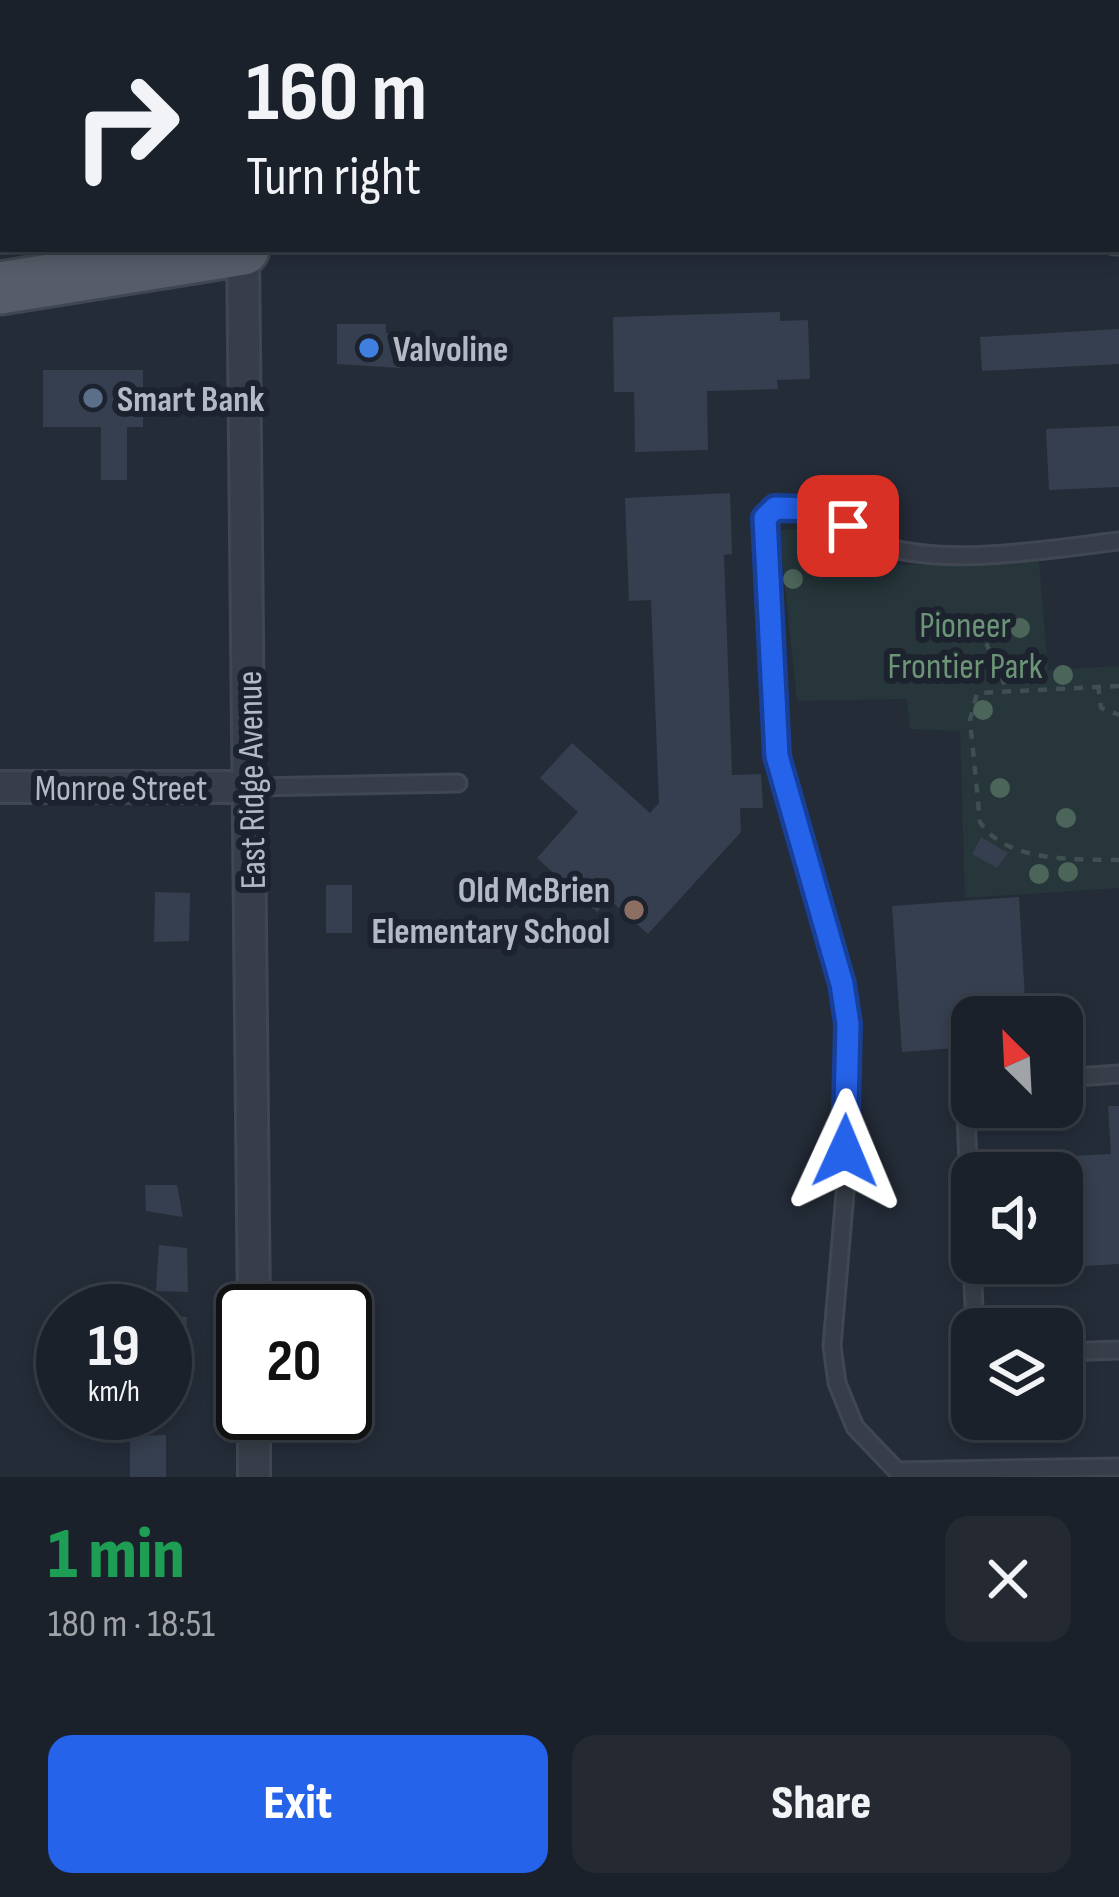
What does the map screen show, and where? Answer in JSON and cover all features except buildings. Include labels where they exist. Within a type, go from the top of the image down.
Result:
[{"type":"main road","points":[[0,287],[98,260],[184,254]]},
{"type":"street","name":"East Ridge Avenue","points":[[243,252],[254,1284]]},
{"type":"street","name":"Monroe Street","points":[[0,788],[251,787]]},
{"type":"street","points":[[254,1440],[254,1477]]},
{"type":"lane","points":[[1119,542],[1018,553],[934,553],[878,544],[818,509],[775,508],[765,518],[777,756],[842,984],[848,1024],[845,1193],[832,1346],[837,1382],[854,1427],[897,1471],[1119,1467]]},
{"type":"lane","name":"Monroe Street","points":[[251,787],[458,783]]},
{"type":"lane","points":[[1083,1077],[1119,1074]]},
{"type":"lane","points":[[1083,1351],[1119,1350]]},
{"type":"path","points":[[979,626],[1008,692]]},
{"type":"path","points":[[1098,686],[1101,708],[1119,715]]},
{"type":"path","points":[[1119,686],[977,693],[970,720],[980,822],[989,836],[1064,859],[1119,860]]},
{"type":"green space","name":"Pioneer Frontier Park","points":[[832,527],[866,555],[900,565],[1039,562],[1048,670],[1119,666],[1119,888],[965,898],[960,731],[910,729],[907,699],[797,701],[779,530]]},
{"type":"place","name":"Valvoline","points":[[369,348]]},
{"type":"place","name":"Smart Bank","points":[[93,398]]},
{"type":"place","name":"Old McBrien Elementary School","points":[[634,910]]},
{"type":"route","points":[[845,1151],[848,1024],[842,984],[777,756],[765,518],[775,508],[818,509],[848,526]]}]
